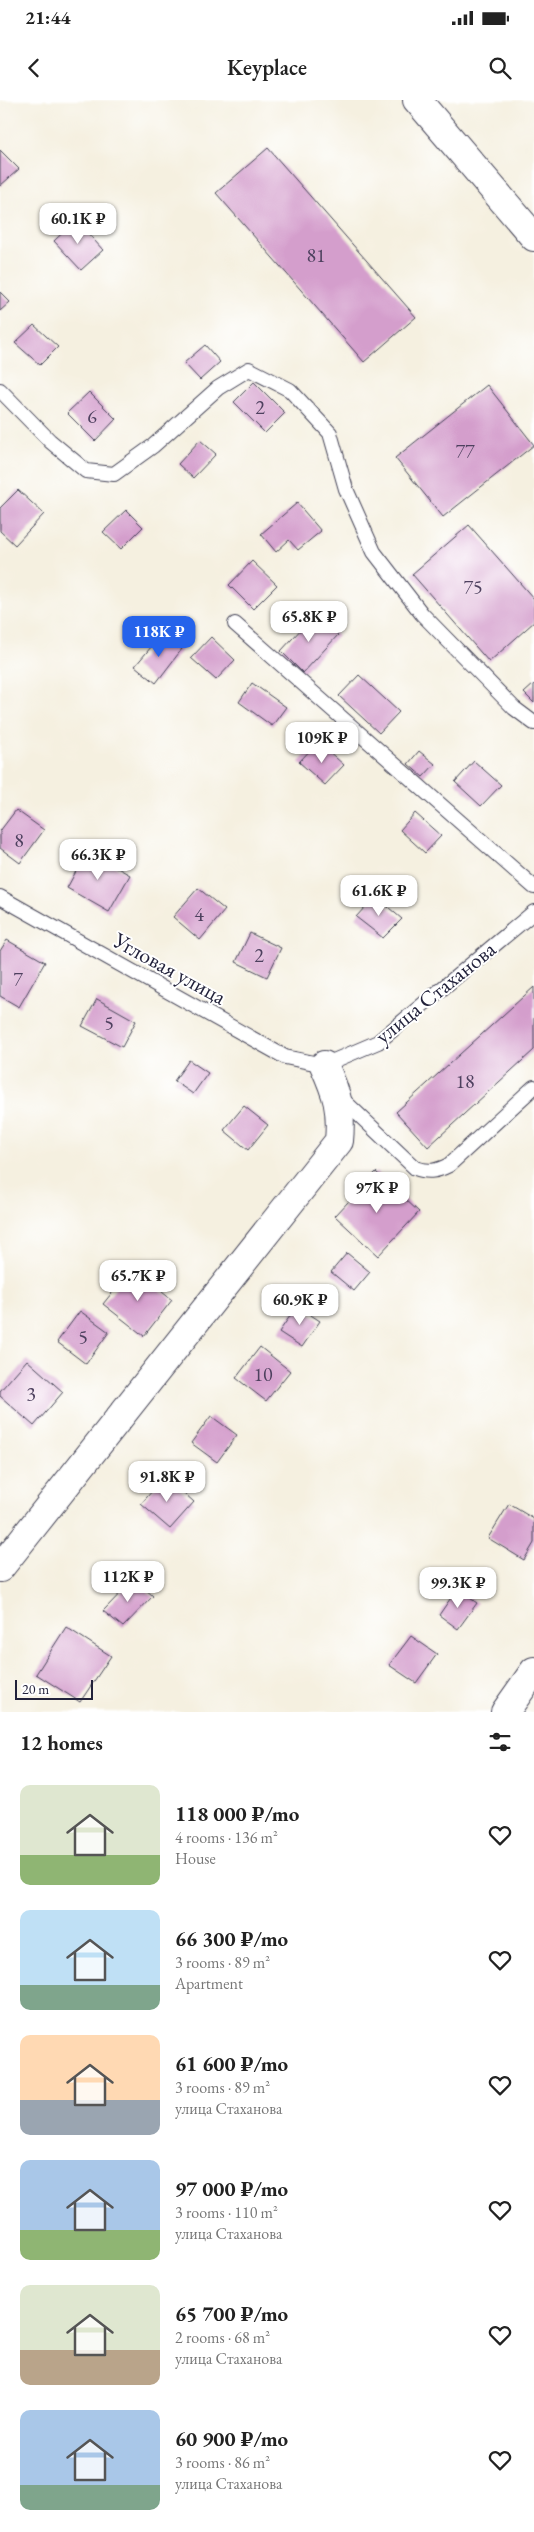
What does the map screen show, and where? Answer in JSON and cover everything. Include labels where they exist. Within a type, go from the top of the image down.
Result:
[{"type":"main road","points":[[417,100],[534,237]]},
{"type":"main road","points":[[0,1568],[339,1141],[341,1116],[337,1094],[324,1065]]},
{"type":"main road","points":[[505,1712],[534,1671]]},
{"type":"lane","points":[[0,390],[50,441],[86,470],[114,474],[153,446],[218,388],[248,369],[290,390],[330,433],[346,489],[374,552],[422,614],[514,708],[534,723]]},
{"type":"lane","points":[[235,624],[534,887]]},
{"type":"lane","name":"Угловая улица","points":[[0,896],[285,1057],[324,1065]]},
{"type":"lane","name":"улица Стаханова","points":[[324,1065],[378,1042],[534,912]]},
{"type":"lane","points":[[337,1094],[415,1168],[426,1172],[438,1170],[449,1165],[534,1088]]},
{"type":"building","points":[[268,148],[416,317],[364,362],[216,193]]},
{"type":"building","points":[[0,150],[19,169],[0,186]]},
{"type":"building","points":[[76,220],[103,250],[81,270],[54,241]]},
{"type":"building","points":[[0,292],[10,302],[0,311]]},
{"type":"building","points":[[34,325],[58,347],[40,365],[15,343]]},
{"type":"building","points":[[205,345],[220,362],[200,380],[184,363]]},
{"type":"building","points":[[254,382],[285,413],[265,433],[234,402]]},
{"type":"building","points":[[487,385],[534,445],[443,517],[395,458]]},
{"type":"building","points":[[89,392],[116,419],[95,441],[67,413]]},
{"type":"building","points":[[200,440],[216,454],[193,478],[178,464]]},
{"type":"building","points":[[18,490],[44,514],[15,545],[0,531],[0,508]]},
{"type":"building","points":[[297,503],[321,531],[298,550],[289,540],[276,552],[261,534]]},
{"type":"building","points":[[126,510],[143,527],[121,549],[103,532]]},
{"type":"building","points":[[469,525],[534,599],[534,622],[489,662],[412,574]]},
{"type":"building","points":[[252,561],[277,585],[253,609],[229,585]]},
{"type":"building","points":[[315,614],[338,635],[303,673],[281,651]]},
{"type":"building","points":[[163,633],[182,649],[156,683],[135,666]]},
{"type":"building","points":[[211,637],[235,660],[216,680],[191,658]]},
{"type":"building","points":[[359,675],[399,712],[379,733],[339,696]]},
{"type":"building","points":[[252,683],[286,707],[272,726],[239,702]]},
{"type":"building","points":[[534,684],[534,703],[524,693]]},
{"type":"building","points":[[318,742],[344,765],[325,785],[299,762]]},
{"type":"building","points":[[419,751],[435,764],[423,777],[408,764]]},
{"type":"building","points":[[474,761],[501,785],[481,806],[455,782]]},
{"type":"building","points":[[16,810],[44,830],[20,863],[0,848],[0,831]]},
{"type":"building","points":[[415,813],[441,836],[425,853],[400,830]]},
{"type":"building","points":[[87,851],[130,875],[109,912],[67,888]]},
{"type":"building","points":[[198,888],[225,910],[200,940],[173,917]]},
{"type":"building","points":[[375,896],[402,919],[383,938],[356,917]]},
{"type":"building","points":[[250,933],[281,948],[267,977],[236,962]]},
{"type":"building","points":[[7,940],[45,962],[19,1007],[0,996],[0,951]]},
{"type":"building","points":[[534,987],[534,1050],[428,1147],[396,1112]]},
{"type":"building","points":[[97,999],[136,1021],[122,1047],[82,1026]]},
{"type":"building","points":[[189,1060],[208,1073],[193,1094],[174,1081]]},
{"type":"building","points":[[244,1106],[268,1125],[248,1150],[224,1130]]},
{"type":"building","points":[[376,1172],[419,1212],[378,1256],[335,1216]]},
{"type":"building","points":[[347,1253],[370,1272],[354,1291],[331,1272]]},
{"type":"building","points":[[132,1268],[172,1300],[144,1336],[103,1304]]},
{"type":"building","points":[[297,1306],[320,1321],[302,1347],[279,1332]]},
{"type":"building","points":[[80,1311],[109,1332],[86,1364],[57,1342]]},
{"type":"building","points":[[260,1347],[290,1371],[266,1401],[236,1378]]},
{"type":"building","points":[[27,1360],[63,1392],[34,1426],[0,1396],[0,1391]]},
{"type":"building","points":[[211,1416],[237,1435],[217,1462],[191,1443]]},
{"type":"building","points":[[165,1476],[194,1502],[170,1529],[141,1504]]},
{"type":"building","points":[[509,1504],[534,1519],[534,1543],[524,1560],[488,1538]]},
{"type":"building","points":[[134,1579],[153,1596],[123,1627],[103,1611]]},
{"type":"building","points":[[457,1589],[477,1603],[458,1629],[439,1615]]},
{"type":"building","points":[[66,1627],[111,1656],[80,1702],[36,1674]]},
{"type":"building","points":[[411,1636],[437,1654],[416,1683],[389,1665]]}]
